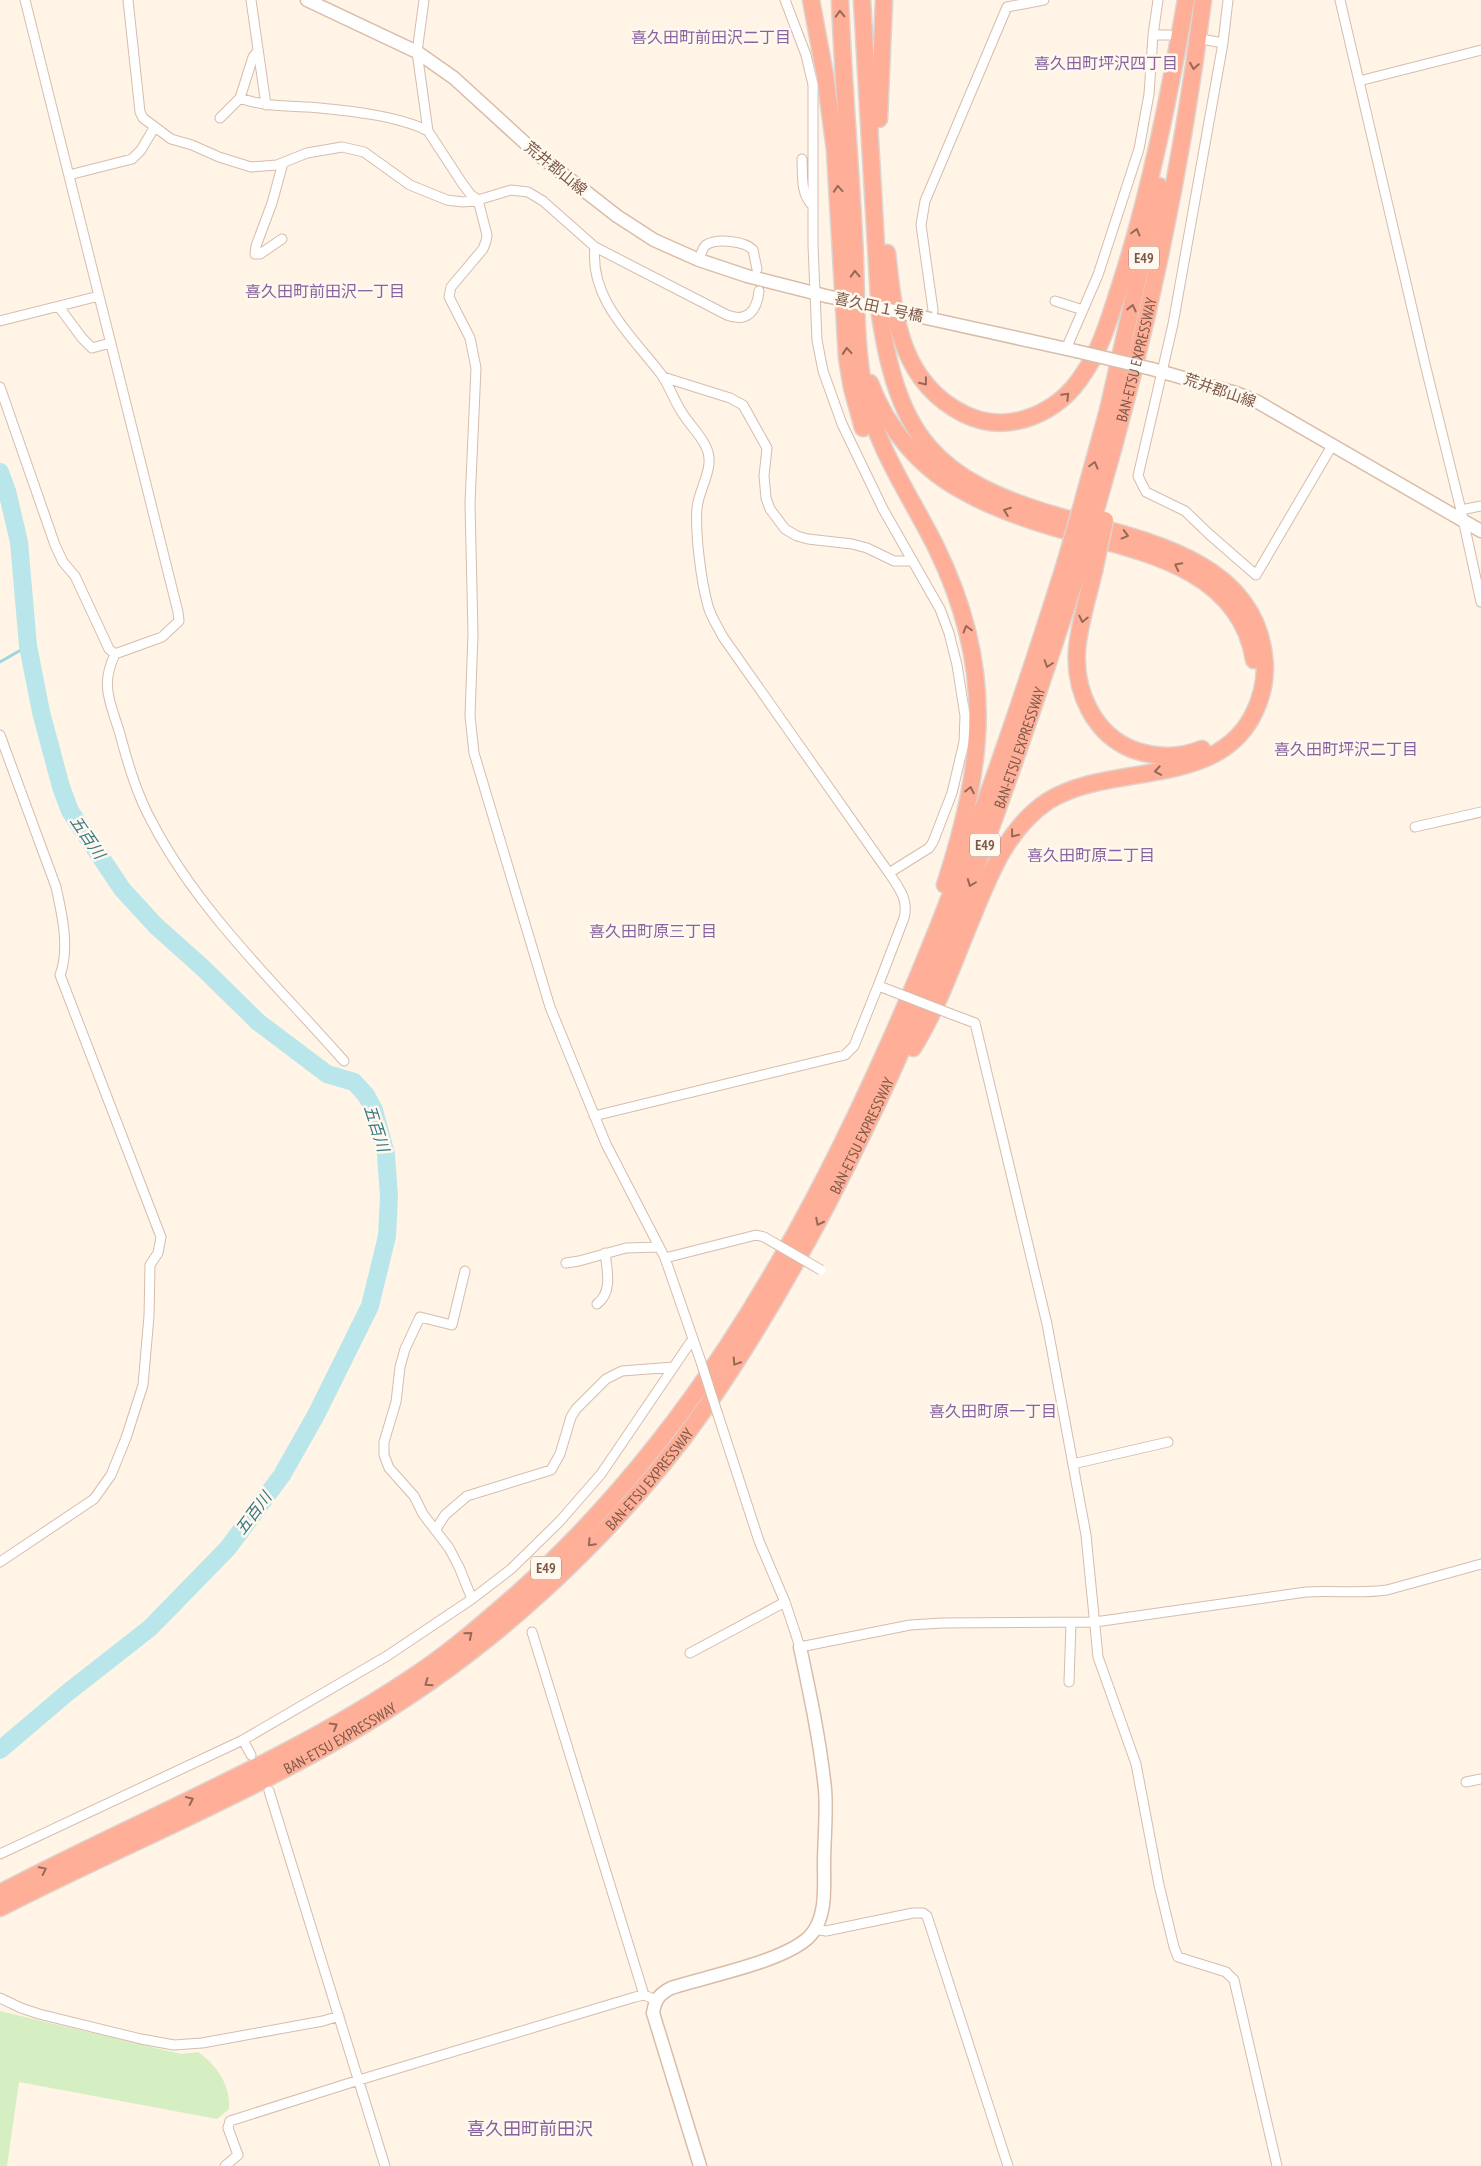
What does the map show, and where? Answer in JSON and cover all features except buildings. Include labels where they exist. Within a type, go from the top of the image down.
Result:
[{"type":"highway","points":[[811,0],[825,75],[835,150],[846,341],[855,403],[866,436],[880,468],[936,552],[952,584]]},
{"type":"highway","points":[[822,0],[850,168]]},
{"type":"highway","points":[[840,0],[858,340],[864,392],[878,437],[892,468],[935,547],[952,584],[969,635],[976,672],[979,710],[976,758],[971,789],[947,880],[892,1036]]},
{"type":"highway","points":[[862,0],[883,335],[897,388],[918,434],[940,459],[968,480],[1028,507],[1135,537],[1175,551],[1198,564],[1220,580],[1243,604],[1259,633],[1265,664],[1262,693],[1254,714],[1241,732],[1216,753],[1186,765],[1106,779],[1074,788],[1046,803],[1022,824],[1001,852],[992,870],[922,1034],[872,1116]]},
{"type":"highway","points":[[872,0],[894,340],[908,389],[921,419],[939,446],[962,468],[992,489],[1028,507]]},
{"type":"highway","points":[[879,119],[884,0]]},
{"type":"highway","points":[[887,253],[894,308],[903,341],[914,368],[932,392],[944,402],[969,416],[996,423],[1009,423],[1028,418],[1057,404],[1084,374],[1098,348],[1122,279],[1148,187],[1187,0]]},
{"type":"highway","name":"BAN-ETSU EXPRESSWAY","points":[[0,1908],[100,1858],[229,1798],[323,1749],[372,1721],[472,1650],[559,1575],[611,1523],[703,1411],[769,1309],[807,1244],[872,1116],[934,979],[994,823],[1080,568],[1093,516],[1108,410],[1148,238],[1168,140],[1187,0]]},
{"type":"highway","name":"BAN-ETSU EXPRESSWAY","points":[[1093,516],[1131,415],[1146,323],[1182,143],[1203,0]]},
{"type":"highway","points":[[858,340],[872,388],[894,429],[914,454],[945,480],[972,496],[1013,514],[1049,526],[1144,552],[1169,562],[1205,582],[1235,612],[1248,636],[1254,664],[1254,678],[1249,697],[1242,714],[1234,724],[1216,740],[1195,752],[1183,755],[1155,755],[1128,748],[1117,741],[1097,722],[1084,697],[1077,651],[1082,623],[1080,568],[1093,516]]},
{"type":"highway","name":"BAN-ETSU EXPRESSWAY","points":[[0,1892],[278,1758],[364,1709],[422,1671],[462,1640],[558,1558],[642,1465],[724,1354],[758,1301],[811,1206],[858,1112],[920,974],[975,833],[1023,698],[1080,568]]},
{"type":"main road","name":"荒井郡山線","points":[[307,0],[417,52],[454,78],[536,153],[617,216],[654,240],[698,260],[747,276],[821,294]]},
{"type":"main road","name":"喜久田１号橋","points":[[821,294],[931,319]]},
{"type":"main road","name":"荒井郡山線","points":[[931,319],[1158,371],[1236,393],[1256,401],[1462,516],[1481,531]]},
{"type":"main road","points":[[700,2166],[650,1998],[671,1988],[785,1953],[803,1942],[814,1930],[819,1920],[823,1897],[825,1791],[814,1716],[800,1647]]},
{"type":"street","points":[[25,0],[180,620],[162,637],[115,654]]},
{"type":"street","points":[[128,0],[138,107],[143,118],[171,139],[252,167],[283,163],[307,153],[323,150],[351,149],[364,152],[410,185],[434,196],[456,202],[478,200],[511,190],[528,192],[543,201],[594,247],[733,318],[753,311],[757,304],[758,291]]},
{"type":"street","points":[[251,0],[266,105]]},
{"type":"street","points":[[424,0],[417,52],[428,131],[471,196],[478,200],[487,235],[483,248],[451,287],[449,297],[470,338],[476,368],[470,503],[472,555],[472,738],[474,753],[550,1007],[614,1160],[665,1258],[701,1362],[758,1541],[785,1602],[800,1647],[910,1625],[1095,1622],[1306,1592],[1331,1590],[1379,1591],[1481,1564]]},
{"type":"street","points":[[785,0],[806,55],[813,85],[813,206],[821,294],[817,340],[830,394],[883,509],[940,609],[949,633],[965,716],[964,742],[952,793],[933,842],[929,848],[890,873]]},
{"type":"street","points":[[931,319],[933,310],[921,225],[925,201],[1007,7],[1044,0]]},
{"type":"street","points":[[1071,350],[1083,310],[1110,240],[1139,149],[1149,94],[1153,34],[1158,0]]},
{"type":"street","points":[[1228,0],[1223,42],[1138,476],[1140,484],[1146,492],[1185,511],[1256,575],[1333,444]]},
{"type":"street","points":[[1340,0],[1481,602]]},
{"type":"street","points":[[1153,34],[1169,35]]},
{"type":"street","points":[[1208,40],[1223,42]]},
{"type":"street","points":[[1360,81],[1481,50]]},
{"type":"street","points":[[220,118],[240,98],[253,57],[258,52]]},
{"type":"street","points":[[240,98],[266,105],[355,112],[406,123],[428,131]]},
{"type":"street","points":[[69,175],[132,159],[141,150],[154,128]]},
{"type":"street","points":[[802,159],[803,185],[806,198],[813,206]]},
{"type":"street","points":[[282,239],[258,255],[254,253],[272,203],[283,163]]},
{"type":"street","points":[[698,260],[704,248],[710,244],[742,243],[753,250],[757,269]]},
{"type":"street","points":[[594,247],[595,275],[599,289],[607,304],[663,377],[682,413],[708,452],[708,470],[698,502],[697,529],[705,592],[714,620],[723,637],[890,873],[903,895],[906,910],[881,987],[854,1046],[845,1055],[594,1116]]},
{"type":"street","points":[[0,322],[99,296]]},
{"type":"street","points":[[1055,301],[1083,310]]},
{"type":"street","points":[[59,308],[92,348],[110,343]]},
{"type":"street","points":[[663,377],[730,398],[743,405],[767,448],[764,476],[766,498],[770,509],[785,528],[797,536],[808,539],[852,544],[867,548],[894,561],[913,561]]},
{"type":"street","points":[[0,387],[54,545],[63,562],[75,576],[109,649],[115,654]]},
{"type":"street","points":[[1462,516],[1481,506]]},
{"type":"street","points":[[115,654],[107,676],[110,701],[128,762],[152,823],[178,866],[206,903],[246,952],[344,1061]]},
{"type":"street","points":[[0,735],[56,887],[61,910],[64,954],[60,975],[161,1236],[158,1252],[150,1265],[149,1316],[143,1385],[126,1438],[111,1475],[94,1499],[0,1562]]},
{"type":"street","points":[[1415,827],[1481,812]]},
{"type":"street","points":[[881,987],[975,1024],[1047,1324],[1086,1535],[1096,1644],[1100,1664],[1121,1717],[1136,1764],[1159,1885],[1174,1947],[1178,1957],[1226,1972],[1234,1980],[1277,2166]]},
{"type":"street","points":[[665,1258],[756,1235],[764,1237],[823,1271]]},
{"type":"street","points":[[566,1263],[626,1248],[659,1247]]},
{"type":"street","points":[[597,1304],[603,1300],[607,1285],[605,1253]]},
{"type":"street","points":[[465,1271],[452,1325],[420,1317],[405,1350],[400,1367],[396,1402],[384,1442],[384,1455],[389,1468],[414,1496],[424,1514],[454,1556],[472,1599]]},
{"type":"street","points":[[0,1854],[243,1740],[387,1656],[472,1599],[511,1569],[560,1521],[601,1474],[692,1340]]},
{"type":"street","points":[[436,1529],[445,1515],[467,1496],[551,1470],[560,1454],[571,1417],[576,1408],[606,1379],[622,1371],[674,1367]]},
{"type":"street","points":[[1073,1464],[1168,1442]]},
{"type":"street","points":[[690,1653],[785,1602]]},
{"type":"street","points":[[1069,1682],[1071,1623]]},
{"type":"street","points":[[225,2166],[238,2155],[228,2128],[230,2121],[359,2080],[650,1998],[532,1632]]},
{"type":"street","points":[[243,1740],[251,1755]]},
{"type":"street","points":[[1466,1782],[1481,1779]]},
{"type":"street","points":[[268,1791],[386,2166]]},
{"type":"street","points":[[814,1930],[826,1931],[913,1913],[923,1913],[927,1916],[1008,2166]]},
{"type":"street","points":[[0,1998],[39,2014],[141,2039],[174,2044],[202,2043],[323,2021],[339,2016]]},
{"type":"green space","points":[[0,2011],[181,2054],[198,2052],[217,2070],[225,2084],[228,2092],[229,2109],[217,2119],[19,2082],[7,2166],[0,2166]]},
{"type":"waterway","name":"五百川","points":[[0,472],[7,491],[19,542],[28,646],[41,712],[61,787],[70,811],[122,889],[156,926],[203,968],[258,1022],[327,1074],[354,1082],[366,1095],[374,1110],[386,1154],[389,1197],[387,1236],[370,1306],[316,1415],[282,1475],[228,1548],[150,1628],[67,1693],[0,1750]]},
{"type":"waterway","points":[[0,662],[28,646]]},
{"type":"district","name":"喜久田町前田沢二丁目","points":[[711,37]]},
{"type":"district","name":"喜久田町坪沢四丁目","points":[[1106,63]]},
{"type":"district","name":"喜久田町前田沢一丁目","points":[[325,291]]},
{"type":"district","name":"喜久田町坪沢二丁目","points":[[1346,749]]},
{"type":"district","name":"喜久田町原二丁目","points":[[1091,855]]},
{"type":"district","name":"喜久田町原三丁目","points":[[653,931]]},
{"type":"district","name":"喜久田町原一丁目","points":[[993,1411]]},
{"type":"district","name":"喜久田町前田沢","points":[[530,2128]]}]
